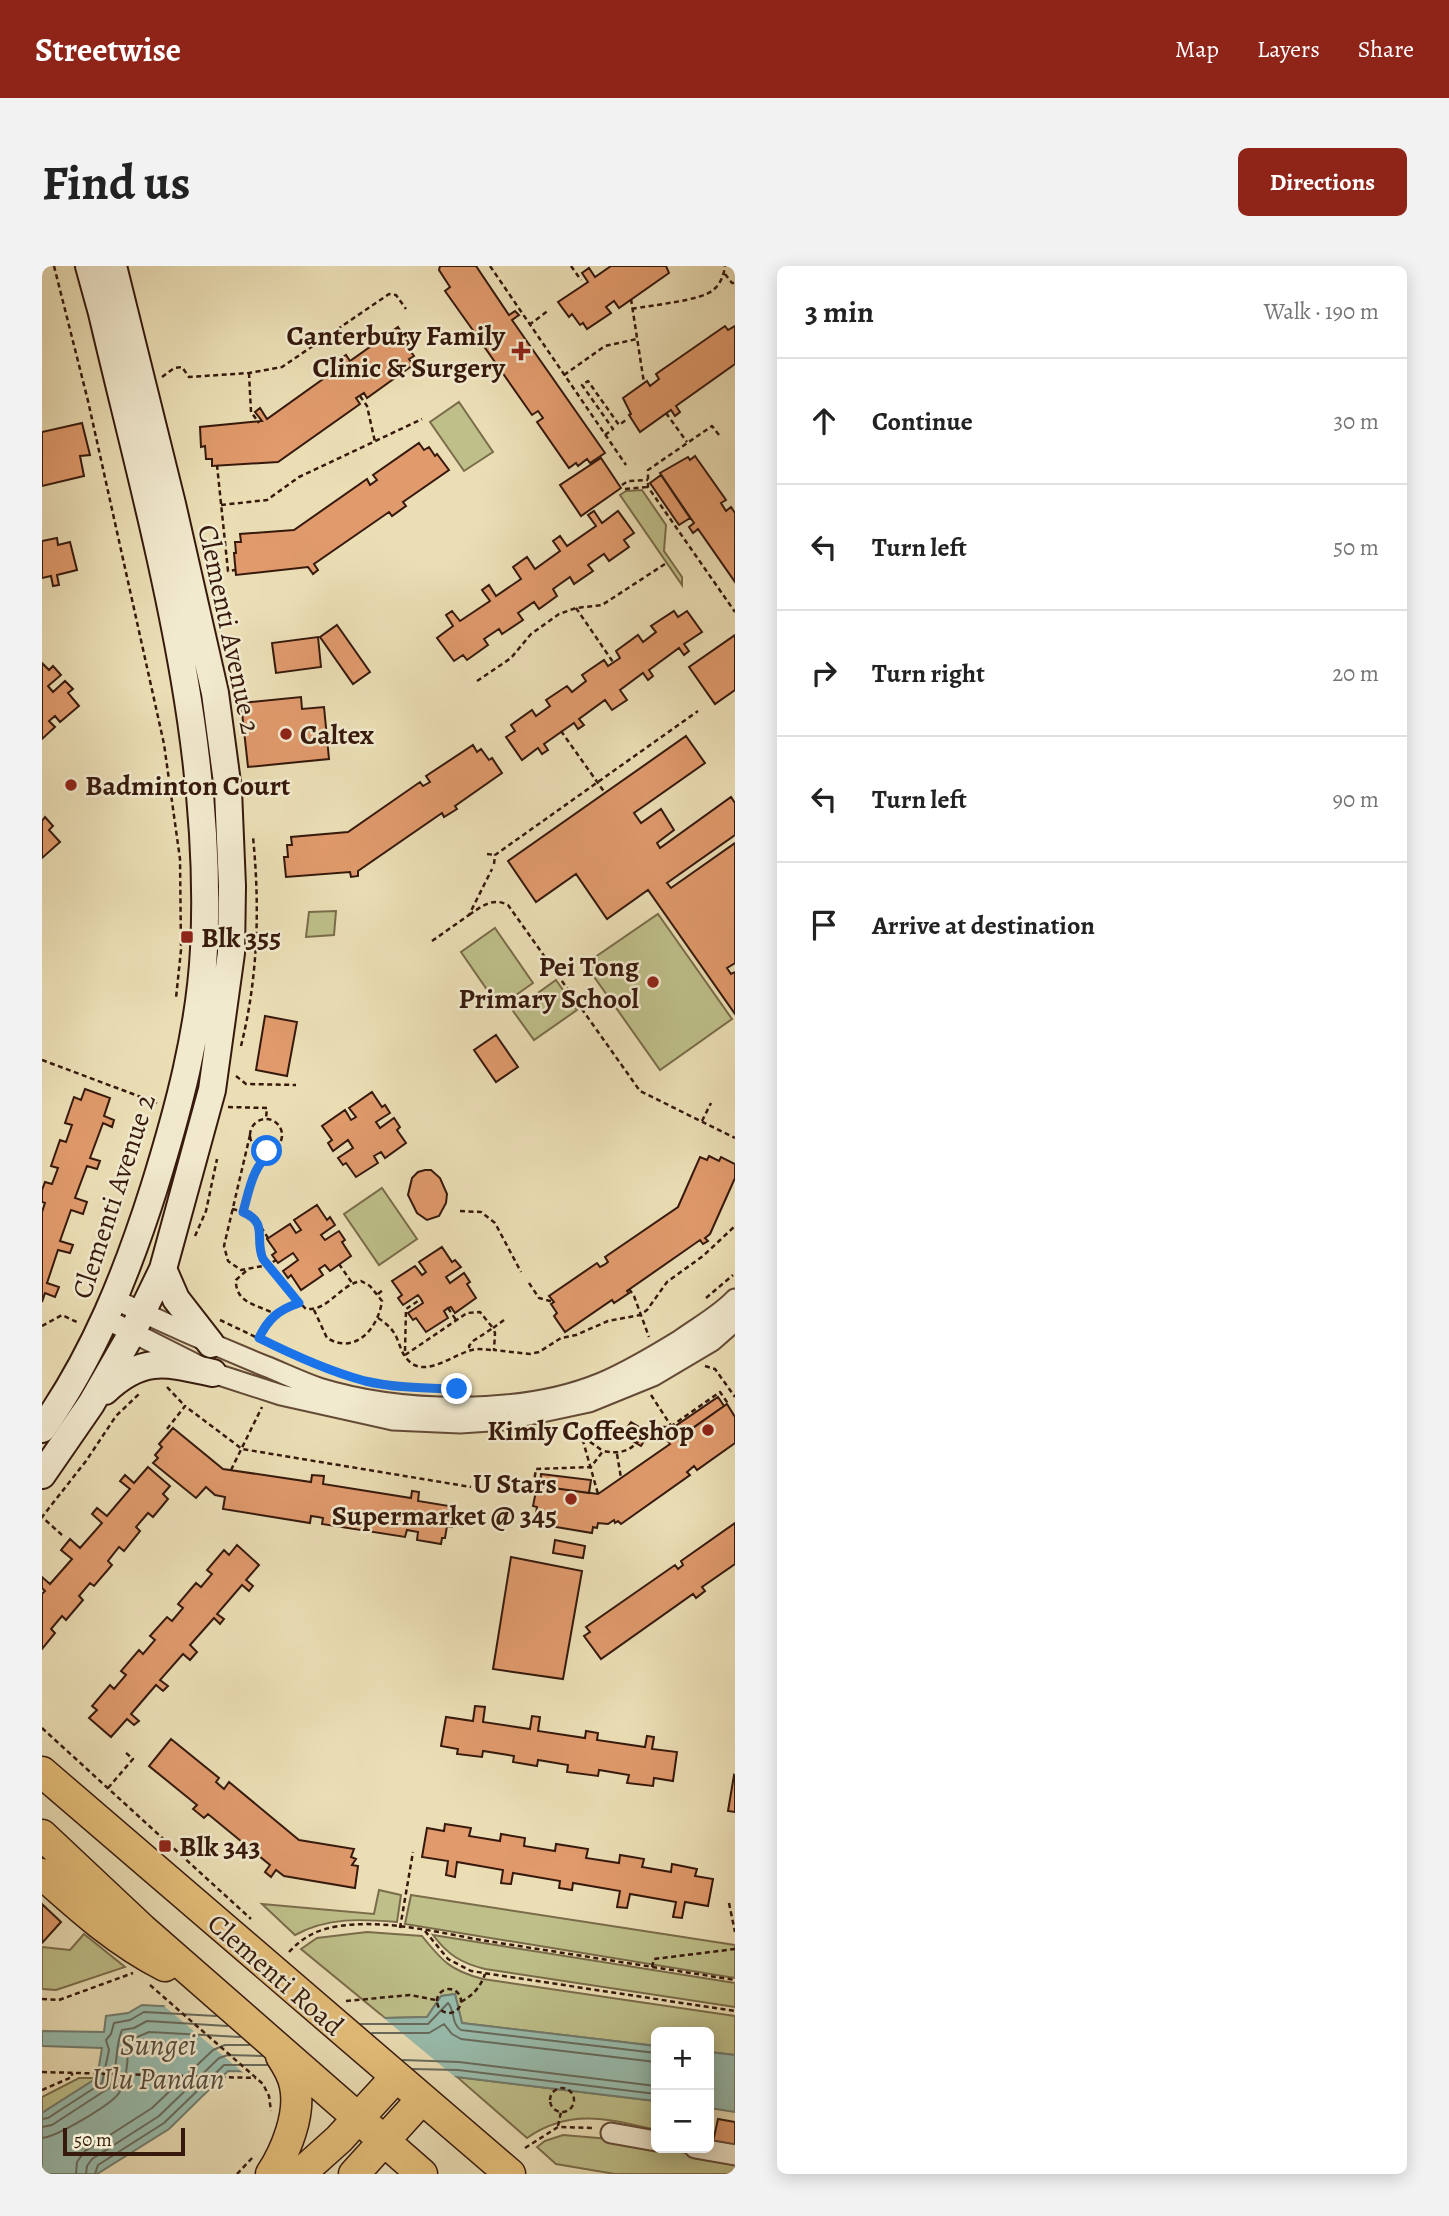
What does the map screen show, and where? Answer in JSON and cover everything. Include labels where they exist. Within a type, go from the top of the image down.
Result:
[{"type":"main road","name":"Clementi Avenue 2","points":[[42,1429],[68,1391],[139,1236],[182,1089],[191,1048],[204,951],[205,887],[201,794],[176,629],[103,313],[89,266]]},
{"type":"main road","name":"Clementi Avenue 2","points":[[42,1475],[91,1404],[137,1323],[163,1269],[212,1090],[231,953],[229,790],[215,693],[113,266]]},
{"type":"main road","points":[[154,1187],[167,1196],[178,1197],[183,1194]]},
{"type":"main road","points":[[163,1269],[176,1299],[211,1344]]},
{"type":"main road","points":[[91,1404],[118,1379],[137,1368],[169,1363],[213,1373]]},
{"type":"main road","name":"Clementi Road","points":[[42,1772],[279,1961],[396,2077],[510,2174]]},
{"type":"main road","name":"Clementi Road","points":[[42,1835],[209,1988],[422,2174]]},
{"type":"main road","name":"Clementi Road","points":[[42,1874],[103,1927],[142,1955],[209,1988]]},
{"type":"main road","points":[[262,2165],[278,2163],[296,2108],[296,2087],[276,2046]]},
{"type":"main road","points":[[300,2174],[339,2139],[396,2077]]},
{"type":"main road","points":[[354,2174],[422,2099]]},
{"type":"street","points":[[102,1315],[211,1344],[319,1388],[393,1404],[460,1407],[558,1396],[599,1384],[646,1362],[735,1299]]},
{"type":"street","points":[[137,1323],[213,1373],[281,1395],[393,1419],[460,1423],[505,1420],[589,1402],[653,1376],[712,1341],[735,1321]]},
{"type":"street","points":[[607,2131],[651,2140]]},
{"type":"street","points":[[714,2151],[735,2155]]},
{"type":"path","points":[[54,266],[140,630],[165,755],[180,859],[181,950],[176,1007]]},
{"type":"path","points":[[490,266],[626,465]]},
{"type":"path","points":[[571,266],[581,280]]},
{"type":"path","points":[[632,309],[702,296],[713,291],[724,273],[724,266]]},
{"type":"path","points":[[724,273],[735,283]]},
{"type":"path","points":[[158,382],[164,374],[182,367],[188,377],[272,370],[292,361],[389,295],[396,295],[407,309]]},
{"type":"path","points":[[631,299],[644,383]]},
{"type":"path","points":[[529,325],[549,310]]},
{"type":"path","points":[[537,311],[541,316]]},
{"type":"path","points":[[564,375],[605,346],[637,339]]},
{"type":"path","points":[[249,373],[251,412],[259,423]]},
{"type":"path","points":[[605,435],[613,429],[582,385],[588,381],[619,425],[626,420]]},
{"type":"path","points":[[360,396],[367,406],[375,442]]},
{"type":"path","points":[[666,413],[688,443]]},
{"type":"path","points":[[221,505],[267,500],[299,477],[422,419]]},
{"type":"path","points":[[719,435],[712,426],[648,470],[648,487],[735,612]]},
{"type":"path","points":[[217,465],[228,571],[235,570]]},
{"type":"path","points":[[648,480],[628,481],[623,487],[648,487]]},
{"type":"path","points":[[477,681],[511,658],[531,634],[559,614],[576,608],[601,605],[665,564]]},
{"type":"path","points":[[576,608],[613,662]]},
{"type":"path","points":[[469,915],[493,867],[495,856],[698,712]]},
{"type":"path","points":[[561,731],[605,793]]},
{"type":"path","points":[[487,854],[495,856]]},
{"type":"path","points":[[241,1046],[251,1006],[257,883]]},
{"type":"path","points":[[432,941],[492,901],[508,905],[640,1091],[735,1138]]},
{"type":"path","points":[[42,1060],[158,1103]]},
{"type":"path","points":[[234,1073],[246,1084],[296,1085]]},
{"type":"path","points":[[702,1121],[711,1103]]},
{"type":"path","points":[[228,1107],[267,1108],[266,1118]]},
{"type":"path","points":[[243,1212],[257,1166],[263,1157],[281,1143],[281,1126],[274,1120],[266,1118],[252,1127],[224,1237],[228,1261],[241,1270],[249,1270]]},
{"type":"path","points":[[250,1135],[252,1143],[258,1149],[275,1149]]},
{"type":"path","points":[[232,1209],[250,1215],[268,1238]]},
{"type":"path","points":[[460,1211],[481,1212],[495,1223],[521,1272]]},
{"type":"path","points":[[259,1225],[260,1252],[306,1309],[314,1310],[325,1305],[352,1283],[361,1282],[370,1286],[382,1301],[377,1317],[365,1335],[344,1345],[327,1338],[314,1310]]},
{"type":"path","points":[[377,1317],[397,1334],[411,1363],[420,1366],[431,1366],[470,1350],[530,1354],[539,1352],[561,1338],[608,1321],[640,1315],[647,1310],[667,1282],[703,1256],[735,1226]]},
{"type":"path","points":[[275,1260],[268,1265],[249,1270],[236,1280],[239,1296],[246,1302],[275,1314]]},
{"type":"path","points":[[339,1264],[352,1283]]},
{"type":"path","points":[[705,1300],[733,1275]]},
{"type":"path","points":[[529,1283],[539,1298],[554,1302]]},
{"type":"path","points":[[378,1294],[384,1289]]},
{"type":"path","points":[[629,1289],[650,1340],[643,1344]]},
{"type":"path","points":[[405,1355],[406,1309],[421,1299]]},
{"type":"path","points":[[259,1338],[267,1322],[275,1314],[299,1303]]},
{"type":"path","points":[[448,1308],[456,1320]]},
{"type":"path","points":[[405,1355],[467,1313],[480,1312],[495,1333],[494,1350]]},
{"type":"path","points":[[42,1326],[62,1315],[102,1315]]},
{"type":"path","points":[[215,1316],[306,1361],[366,1381]]},
{"type":"path","points":[[470,1350],[473,1341],[504,1320]]},
{"type":"path","points":[[567,1331],[571,1336]]},
{"type":"path","points":[[704,1366],[715,1369],[735,1397]]},
{"type":"path","points":[[169,1390],[185,1406],[242,1449],[471,1487]]},
{"type":"path","points":[[62,1535],[42,1517],[86,1461],[116,1416],[142,1391]]},
{"type":"path","points":[[582,1436],[603,1451],[617,1454],[635,1447],[649,1427],[670,1427],[720,1392],[729,1405]]},
{"type":"path","points":[[651,1395],[679,1438]]},
{"type":"path","points":[[231,1470],[263,1405]]},
{"type":"path","points":[[167,1429],[185,1406]]},
{"type":"path","points":[[578,1421],[598,1494]]},
{"type":"path","points":[[591,1467],[603,1451]]},
{"type":"path","points":[[617,1454],[621,1478]]},
{"type":"path","points":[[532,1494],[536,1469],[591,1467]]},
{"type":"path","points":[[42,1728],[258,1926]]},
{"type":"path","points":[[108,1788],[133,1759],[125,1752]]},
{"type":"path","points":[[400,1928],[413,1852]]},
{"type":"path","points":[[729,1903],[735,1932]]},
{"type":"path","points":[[279,1961],[301,1940],[314,1933],[338,1926],[366,1925],[425,1931],[735,1980]]},
{"type":"path","points":[[425,1931],[457,1966],[485,1974],[735,2011]]},
{"type":"path","points":[[652,1967],[654,1959],[735,1949]]},
{"type":"path","points":[[42,1999],[59,2000],[136,1972]]},
{"type":"path","points":[[461,2003],[460,1995],[454,1990],[446,1989],[439,1993],[436,2000],[443,2012],[451,2013],[481,1985],[485,1974]]},
{"type":"path","points":[[145,1980],[263,2084],[269,2095],[271,2111]]},
{"type":"path","points":[[348,2002],[410,1995],[436,2000]]},
{"type":"path","points":[[42,2072],[256,2078]]},
{"type":"path","points":[[42,2090],[72,2077],[72,2073]]},
{"type":"path","points":[[559,2088],[567,2089],[573,2094],[574,2102],[571,2109],[561,2112],[551,2107],[550,2100],[553,2092],[559,2088]]},
{"type":"path","points":[[558,2127],[561,2112]]},
{"type":"path","points":[[525,2148],[558,2127],[583,2126],[607,2131]]},
{"type":"path","points":[[237,2174],[262,2165]]},
{"type":"green space","points":[[459,402],[493,452],[464,471],[430,422]]},
{"type":"green space","points":[[642,490],[666,525],[664,551],[682,577],[682,585],[620,495],[626,491]]},
{"type":"green space","points":[[336,911],[334,935],[306,937],[309,912]]},
{"type":"green space","points":[[658,914],[732,1019],[660,1070],[585,964]]},
{"type":"green space","points":[[495,928],[533,983],[499,1007],[461,952]]},
{"type":"green space","points":[[556,980],[577,1010],[534,1040],[513,1011]]},
{"type":"green space","points":[[382,1188],[417,1239],[379,1265],[344,1214]]},
{"type":"green space","points":[[379,1890],[401,1895],[397,1922],[332,1922],[295,1935],[262,1904],[374,1914]]},
{"type":"green space","points":[[411,1895],[735,1945],[735,1978],[405,1924]]},
{"type":"green space","points":[[367,1932],[422,1936],[448,1964],[483,1979],[735,2016],[735,2055],[714,2053],[714,2027],[651,2027],[651,2045],[462,2023],[455,1994],[441,1996],[427,2017],[385,2018],[301,1949],[317,1938]]},
{"type":"green space","points":[[84,1934],[125,1967],[56,1990],[42,1989],[42,1947],[70,1950]]},
{"type":"green space","points":[[433,1935],[735,1983],[735,2007],[485,1969],[456,1957]]},
{"type":"green space","points":[[457,2077],[651,2100],[651,2129],[622,2122],[574,2119],[543,2129],[527,2138]]},
{"type":"green space","points":[[79,2078],[97,2078],[42,2113],[42,2097]]},
{"type":"green space","points":[[563,2135],[610,2139],[651,2147],[651,2153],[686,2153],[735,2162],[735,2174],[615,2174],[556,2164],[537,2147]]},
{"type":"water","name":"Sungei Ulu Pandan","points":[[455,1994],[462,2023],[651,2045],[651,2100],[457,2077],[228,2071],[169,2129],[97,2174],[42,2174],[42,2113],[97,2078],[102,2048],[42,2046],[42,2031],[104,2032],[106,2016],[128,2013],[142,2005],[385,2018],[427,2017],[441,1996]]},
{"type":"water","points":[[714,2053],[735,2055],[735,2112],[714,2109]]},
{"type":"pier","points":[[173,2003],[380,2015],[460,2081],[246,2075],[164,2006]]},
{"type":"building","points":[[440,266],[476,266],[509,315],[515,311],[519,315],[512,320],[605,453],[590,463],[587,459],[578,466],[576,463],[569,468],[537,422],[543,418],[538,411],[532,415],[483,345],[488,341],[482,333],[477,336],[445,291],[450,287],[439,270]]},
{"type":"building","points":[[611,266],[666,266],[669,273],[619,308],[614,301],[606,307],[611,313],[587,329],[583,323],[580,325],[572,314],[569,317],[558,302],[588,282],[582,273],[589,268],[595,277]]},
{"type":"building","points":[[725,326],[728,330],[735,326],[735,364],[676,406],[680,412],[675,416],[671,410],[640,432],[629,415],[631,414],[623,398],[647,381],[650,386],[659,379],[656,374]]},
{"type":"building","points":[[398,327],[409,343],[406,345],[414,356],[409,359],[413,365],[367,398],[364,393],[356,398],[360,404],[278,462],[212,466],[212,459],[206,459],[205,446],[201,447],[200,427],[262,421],[255,412],[260,408],[267,419],[337,369],[333,364],[346,355],[350,361]]},
{"type":"building","points":[[82,423],[90,455],[80,456],[84,476],[42,486],[42,432]]},
{"type":"building","points":[[419,443],[424,450],[429,447],[435,456],[437,454],[449,470],[403,502],[406,506],[392,516],[389,512],[314,564],[318,570],[313,574],[308,567],[236,575],[235,542],[241,542],[240,534],[294,530],[367,479],[370,485],[377,480],[373,475]]},
{"type":"building","points":[[695,456],[726,500],[721,503],[726,511],[731,507],[735,513],[735,582],[698,529],[693,533],[689,527],[694,523],[660,473],[688,457],[690,460]]},
{"type":"building","points":[[601,458],[621,488],[581,516],[560,485]]},
{"type":"building","points":[[661,475],[690,518],[679,525],[650,483]]},
{"type":"building","points":[[594,511],[602,523],[618,511],[634,533],[624,540],[629,547],[609,561],[604,554],[588,565],[593,571],[574,584],[570,577],[553,589],[557,596],[539,609],[534,602],[518,613],[523,620],[502,634],[499,629],[484,639],[488,645],[467,660],[463,655],[454,661],[437,638],[453,626],[446,615],[452,611],[460,621],[490,601],[482,590],[489,585],[496,596],[521,579],[513,567],[527,557],[535,569],[560,551],[553,541],[560,536],[567,546],[596,526],[588,515]]},
{"type":"building","points":[[57,538],[58,545],[70,542],[77,570],[57,575],[59,585],[53,586],[51,576],[42,578],[42,541]]},
{"type":"building","points":[[674,611],[678,617],[687,611],[702,632],[684,644],[689,651],[684,655],[679,648],[649,670],[653,676],[648,680],[643,673],[620,690],[627,700],[612,710],[605,700],[579,719],[584,725],[578,729],[574,723],[544,744],[548,750],[542,754],[538,748],[522,760],[506,737],[515,731],[511,725],[532,710],[536,716],[550,706],[546,700],[567,686],[572,692],[586,681],[582,675],[604,660],[608,666],[620,658],[616,651],[638,635],[643,642],[656,632],[651,626]]},
{"type":"building","points":[[337,625],[370,672],[353,684],[320,637]]},
{"type":"building","points":[[735,635],[735,690],[715,704],[689,667]]},
{"type":"building","points":[[318,637],[321,667],[276,673],[272,643]]},
{"type":"building","points":[[42,663],[49,670],[53,666],[61,675],[48,686],[53,692],[65,681],[73,689],[68,693],[79,706],[60,722],[55,716],[49,721],[55,727],[42,739]]},
{"type":"building","name":"Caltex","points":[[301,697],[302,709],[324,707],[329,759],[248,767],[241,703]]},
{"type":"building","points":[[686,736],[705,763],[634,813],[641,823],[661,809],[674,830],[657,843],[660,848],[731,797],[735,803],[735,835],[667,883],[671,888],[735,843],[735,963],[727,968],[731,974],[735,972],[735,1014],[648,890],[607,919],[576,874],[536,902],[508,861]]},
{"type":"building","points":[[473,745],[477,752],[481,749],[489,760],[492,758],[502,773],[455,806],[457,809],[444,817],[442,813],[358,871],[358,876],[351,877],[350,872],[286,877],[284,857],[288,857],[287,845],[292,845],[291,837],[348,832],[420,782],[423,786],[430,782],[426,776]]},
{"type":"building","points":[[45,817],[53,826],[49,830],[60,842],[42,858],[42,821]]},
{"type":"building","points":[[265,1016],[297,1022],[287,1076],[256,1070]]},
{"type":"building","points":[[496,1035],[518,1067],[496,1082],[474,1050]]},
{"type":"building","points":[[85,1089],[110,1098],[104,1116],[114,1120],[112,1127],[103,1123],[90,1158],[100,1161],[97,1169],[87,1166],[75,1198],[87,1202],[83,1214],[71,1210],[60,1241],[73,1245],[70,1253],[58,1250],[47,1283],[59,1287],[55,1297],[45,1293],[42,1302],[42,1212],[45,1203],[42,1202],[42,1190],[45,1182],[52,1184],[58,1168],[51,1166],[60,1140],[66,1142],[72,1125],[65,1123],[74,1097],[81,1100]]},
{"type":"building","points":[[372,1092],[382,1107],[385,1105],[390,1113],[376,1122],[380,1128],[394,1118],[400,1127],[397,1130],[406,1143],[385,1158],[381,1152],[374,1156],[378,1163],[356,1177],[346,1163],[343,1165],[338,1158],[353,1148],[348,1140],[333,1151],[328,1143],[332,1140],[322,1126],[345,1110],[351,1120],[356,1117],[349,1108]]},
{"type":"building","points":[[709,1156],[719,1161],[721,1157],[735,1164],[735,1178],[710,1234],[705,1238],[708,1241],[703,1244],[700,1240],[627,1291],[629,1293],[614,1303],[612,1300],[565,1332],[554,1316],[557,1313],[549,1296],[597,1263],[600,1267],[604,1265],[608,1262],[605,1257],[678,1207],[700,1157],[707,1160]]},
{"type":"building","points":[[425,1170],[431,1170],[440,1178],[447,1194],[446,1203],[439,1216],[427,1220],[417,1213],[408,1195],[412,1178]]},
{"type":"building","points":[[317,1205],[327,1220],[330,1217],[335,1225],[321,1235],[325,1240],[339,1231],[351,1256],[330,1271],[325,1265],[319,1269],[323,1275],[301,1290],[291,1275],[288,1278],[283,1271],[298,1260],[293,1253],[278,1263],[272,1255],[276,1252],[267,1239],[290,1224],[296,1233],[301,1230],[294,1220]]},
{"type":"building","points":[[442,1247],[452,1262],[455,1260],[461,1267],[446,1277],[450,1283],[464,1273],[476,1298],[455,1313],[451,1307],[448,1308],[444,1311],[448,1318],[426,1332],[416,1318],[413,1320],[408,1313],[423,1303],[421,1299],[418,1295],[403,1305],[398,1298],[402,1295],[392,1281],[415,1266],[422,1275],[426,1272],[419,1262]]},
{"type":"building","points":[[718,1397],[724,1406],[681,1436],[674,1427]]},
{"type":"building","points":[[727,1404],[735,1417],[735,1443],[697,1470],[694,1466],[687,1472],[690,1475],[621,1524],[618,1521],[615,1523],[614,1520],[608,1524],[598,1523],[597,1528],[593,1527],[592,1533],[538,1524],[539,1519],[535,1519],[537,1507],[533,1506],[537,1486],[598,1494],[670,1444],[666,1439],[673,1434],[676,1440]]},
{"type":"building","points":[[631,1422],[649,1433],[641,1446],[622,1435]]},
{"type":"building","points":[[173,1428],[223,1469],[311,1482],[312,1475],[324,1476],[323,1484],[411,1498],[412,1491],[419,1492],[418,1501],[455,1507],[452,1527],[447,1526],[441,1544],[417,1540],[418,1532],[407,1530],[405,1537],[322,1524],[323,1518],[318,1517],[311,1516],[310,1523],[223,1509],[225,1497],[215,1495],[206,1487],[196,1498],[153,1463],[158,1458],[155,1455],[162,1447],[159,1444]]},
{"type":"building","points":[[148,1467],[170,1486],[163,1494],[168,1499],[153,1517],[148,1513],[136,1527],[140,1531],[124,1551],[119,1547],[108,1561],[112,1565],[94,1586],[90,1583],[79,1596],[83,1600],[66,1620],[62,1616],[51,1629],[55,1633],[42,1649],[42,1594],[45,1591],[42,1588],[42,1577],[50,1584],[72,1559],[61,1550],[70,1539],[80,1548],[102,1523],[92,1514],[97,1508],[107,1516],[130,1489],[120,1481],[125,1475],[134,1483]]},
{"type":"building","points":[[541,1474],[591,1480],[589,1493],[540,1486]]},
{"type":"building","points":[[735,1523],[735,1564],[702,1587],[705,1591],[696,1598],[693,1594],[601,1659],[584,1636],[590,1632],[586,1627],[675,1565],[678,1569],[683,1565],[681,1561]]},
{"type":"building","points":[[555,1540],[585,1546],[583,1558],[553,1553]]},
{"type":"building","points":[[237,1545],[259,1565],[246,1580],[253,1586],[249,1591],[242,1585],[217,1614],[224,1619],[220,1624],[214,1618],[190,1645],[197,1652],[190,1660],[183,1654],[160,1680],[168,1686],[163,1691],[156,1685],[131,1714],[139,1721],[134,1725],[127,1719],[111,1737],[89,1718],[97,1710],[92,1706],[110,1685],[114,1689],[126,1675],[121,1671],[139,1650],[143,1654],[155,1640],[150,1636],[167,1617],[172,1621],[183,1608],[178,1604],[196,1583],[201,1587],[212,1574],[207,1570],[224,1550],[229,1555]]},
{"type":"building","points":[[511,1557],[582,1571],[563,1679],[493,1669]]},
{"type":"building","points":[[475,1706],[485,1707],[483,1722],[530,1729],[532,1716],[540,1717],[538,1731],[585,1738],[586,1731],[598,1733],[597,1740],[645,1747],[647,1736],[654,1737],[652,1749],[677,1752],[673,1781],[654,1778],[653,1786],[627,1783],[629,1775],[599,1770],[598,1776],[567,1772],[568,1765],[538,1760],[537,1766],[513,1762],[514,1756],[483,1751],[482,1757],[457,1754],[458,1749],[441,1746],[446,1717],[473,1721]]},
{"type":"building","points":[[171,1739],[219,1778],[216,1782],[224,1789],[229,1782],[299,1840],[354,1849],[351,1857],[356,1859],[352,1865],[358,1866],[355,1888],[284,1876],[276,1870],[271,1877],[265,1872],[270,1865],[208,1814],[204,1818],[193,1809],[197,1805],[149,1766]]},
{"type":"building","points":[[735,1776],[735,1812],[728,1811]]},
{"type":"building","points":[[445,1824],[471,1828],[469,1836],[500,1841],[501,1834],[525,1838],[524,1846],[555,1851],[556,1844],[588,1849],[586,1858],[619,1863],[620,1855],[644,1859],[642,1867],[671,1872],[672,1864],[697,1869],[695,1876],[713,1879],[708,1906],[685,1902],[682,1918],[673,1917],[676,1902],[630,1894],[627,1908],[617,1907],[620,1891],[573,1883],[572,1890],[559,1888],[560,1881],[513,1873],[511,1884],[501,1883],[503,1870],[457,1862],[455,1877],[446,1875],[448,1861],[422,1857],[427,1828],[444,1831]]},
{"type":"building","points":[[42,1904],[61,1922],[42,1943]]},
{"type":"building","points":[[718,2119],[735,2122],[735,2146],[714,2142]]},
{"type":"place","name":"Canterbury Family Clinic & Surgery","points":[[521,351]]},
{"type":"place","name":"Caltex","points":[[286,734]]},
{"type":"place","name":"Badminton Court","points":[[71,785]]},
{"type":"place","name":"Blk 355","points":[[187,937]]},
{"type":"place","name":"Pei Tong Primary School","points":[[653,982]]},
{"type":"place","name":"Kimly Coffeeshop","points":[[708,1430]]},
{"type":"place","name":"U Stars Supermarket @ 345","points":[[571,1499]]},
{"type":"place","name":"Blk 343","points":[[165,1846]]},
{"type":"route","points":[[267,1151],[275,1149],[263,1157],[257,1166],[243,1212],[255,1219],[259,1225],[259,1244],[263,1259],[299,1303],[275,1314],[267,1322],[259,1338],[306,1361],[366,1381],[457,1389]]}]
